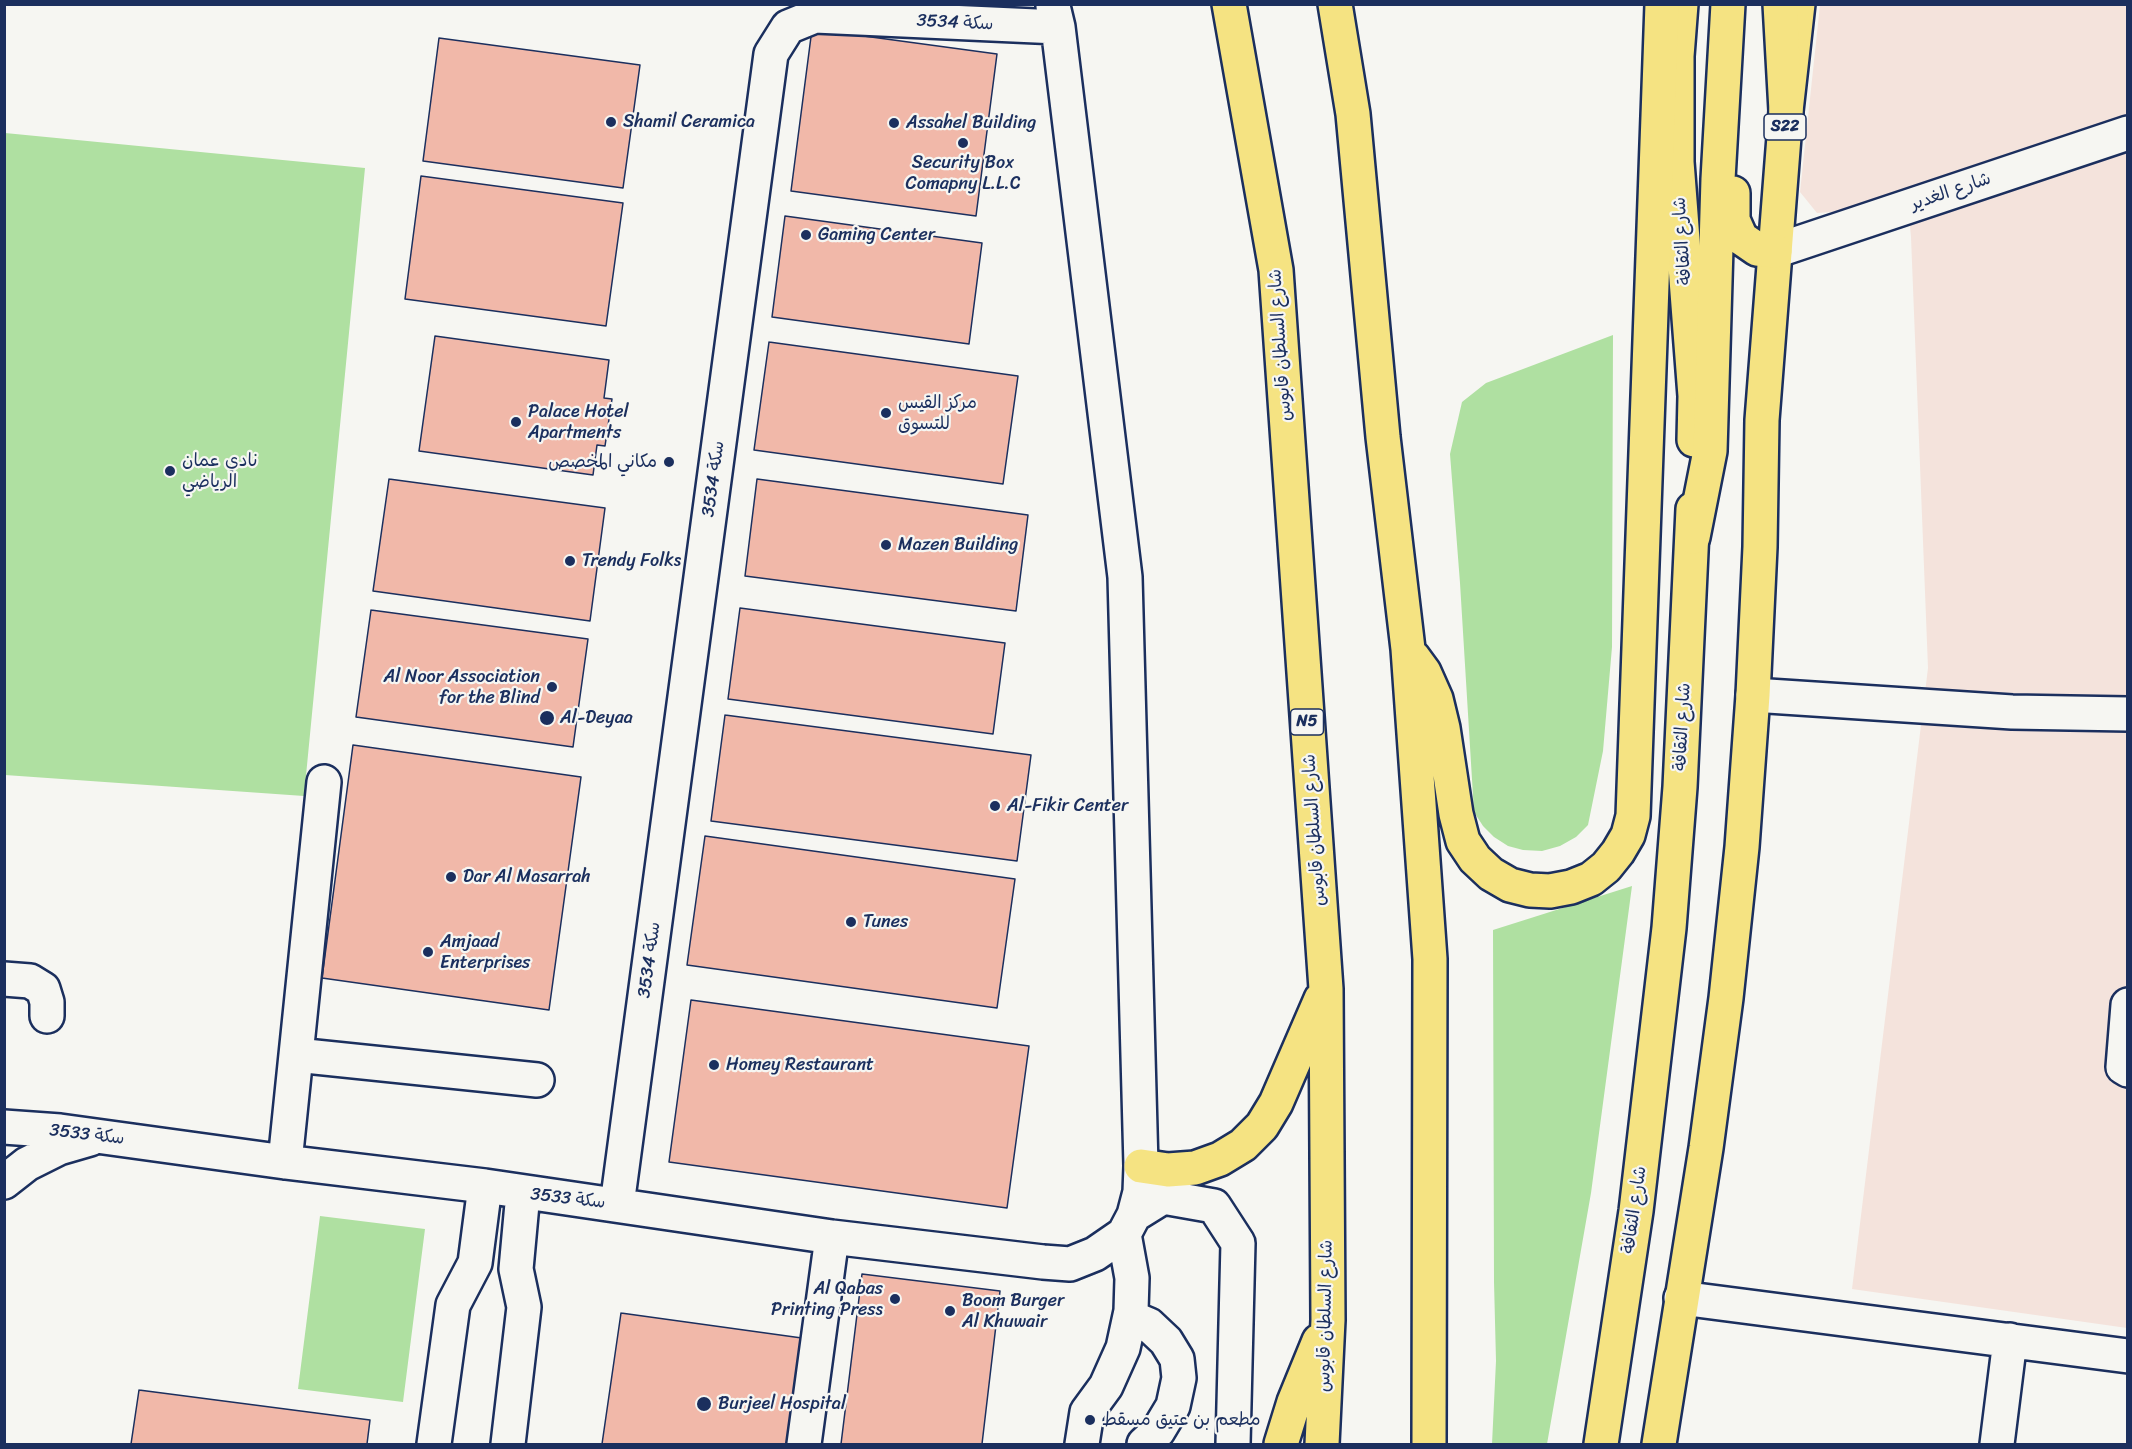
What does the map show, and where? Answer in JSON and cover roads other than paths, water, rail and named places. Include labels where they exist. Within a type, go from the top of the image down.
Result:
[{"type":"main road","name":"شارع السلطان قابوس","points":[[1229,4],[1276,270],[1326,989],[1328,1320],[1322,1444]]},
{"type":"main road","points":[[1335,4],[1353,114],[1382,425],[1408,649],[1430,959],[1429,1444]]},
{"type":"main road","points":[[1408,649],[1424,672],[1436,699],[1443,728],[1456,814],[1463,841],[1475,859],[1491,874],[1510,885],[1530,890],[1550,891],[1571,887],[1591,879],[1606,867],[1628,835],[1633,816],[1662,4]]},
{"type":"main road","name":"شارع الثقافة","points":[[1601,1444],[1636,1211],[1669,928],[1680,787],[1693,537],[1695,396],[1677,162],[1677,56],[1681,4]]},
{"type":"main road","points":[[1693,537],[1710,451],[1718,179],[1728,4]]},
{"type":"main road","points":[[1780,4],[1786,111]]},
{"type":"main road","name":"S22","points":[[1775,251],[1786,111],[1798,4]]},
{"type":"main road","points":[[1659,1444],[1706,1148],[1726,998],[1742,847],[1753,695],[1760,547],[1762,420],[1775,251],[1766,251],[1749,245],[1736,230],[1733,220],[1739,88],[1738,71],[1725,38]]},
{"type":"main road","points":[[1141,1166],[1168,1170],[1195,1168],[1220,1159],[1243,1145],[1262,1126],[1276,1103],[1326,989]]},
{"type":"main road","points":[[1281,1444],[1302,1381],[1328,1320]]},
{"type":"street","name":"سكة 3534","points":[[617,1205],[771,54],[788,27],[815,16],[1055,16]]},
{"type":"street","points":[[1055,16],[1125,577],[1141,1166],[1140,1192],[1129,1224],[1132,1278],[1130,1317],[1123,1347],[1106,1386],[1088,1412],[1082,1444]]},
{"type":"street","name":"شارع الغدير","points":[[1775,251],[2127,133]]},
{"type":"street","points":[[1753,695],[2012,712],[2127,714]]},
{"type":"street","points":[[285,1162],[324,782]]},
{"type":"street","points":[[4,980],[30,981],[43,989],[47,1002],[47,1016]]},
{"type":"street","points":[[2127,1005],[2123,1067],[2127,1070]]},
{"type":"street","points":[[296,1055],[537,1080]]},
{"type":"street","name":"سكة 3533","points":[[4,1127],[100,1136],[285,1162],[485,1186],[832,1237],[1070,1264],[1095,1254],[1163,1197],[1214,1206],[1239,1243],[1233,1444]]},
{"type":"street","points":[[4,1182],[27,1164],[43,1156],[60,1148],[100,1136]]},
{"type":"street","points":[[434,1444],[453,1305],[475,1263],[485,1186]]},
{"type":"street","points":[[508,1444],[524,1307],[516,1269],[523,1193]]},
{"type":"street","points":[[804,1444],[832,1237]]},
{"type":"street","points":[[1681,1298],[2127,1356]]},
{"type":"street","points":[[1130,1317],[1149,1325],[1166,1341],[1177,1359],[1179,1378],[1173,1406],[1158,1431],[1144,1444]]},
{"type":"street","points":[[1996,1444],[2010,1340]]},
{"type":"place","name":"Shamil Ceramica","points":[[611,122]]},
{"type":"place","name":"Assahel Building","points":[[894,123]]},
{"type":"place","name":"Security Box Comapny L.L.C","points":[[963,143]]},
{"type":"place","name":"Gaming Center","points":[[806,235]]},
{"type":"place","name":"مركز القيس للتسوق","points":[[886,413]]},
{"type":"place","name":"Palace Hotel Apartments","points":[[516,422]]},
{"type":"place","name":"مكاني المخصص","points":[[669,462]]},
{"type":"place","name":"نادي عمان الرياضي","points":[[170,471]]},
{"type":"place","name":"Mazen Building","points":[[886,545]]},
{"type":"place","name":"Trendy Folks","points":[[570,561]]},
{"type":"place","name":"Al Noor Association for the Blind","points":[[552,687]]},
{"type":"place","name":"Al-Deyaa","points":[[547,718]]},
{"type":"place","name":"Al-Fikir Center","points":[[995,806]]},
{"type":"place","name":"Dar Al Masarrah","points":[[451,877]]},
{"type":"place","name":"Tunes","points":[[851,922]]},
{"type":"place","name":"Amjaad Enterprises","points":[[428,952]]},
{"type":"place","name":"Homey Restaurant","points":[[714,1065]]},
{"type":"place","name":"Al Qabas Printing Press","points":[[895,1299]]},
{"type":"place","name":"Boom Burger Al Khuwair","points":[[950,1311]]},
{"type":"place","name":"Burjeel Hospital","points":[[704,1404]]},
{"type":"place","name":"مطعم بن عتيق مسقط","points":[[1090,1420]]}]
